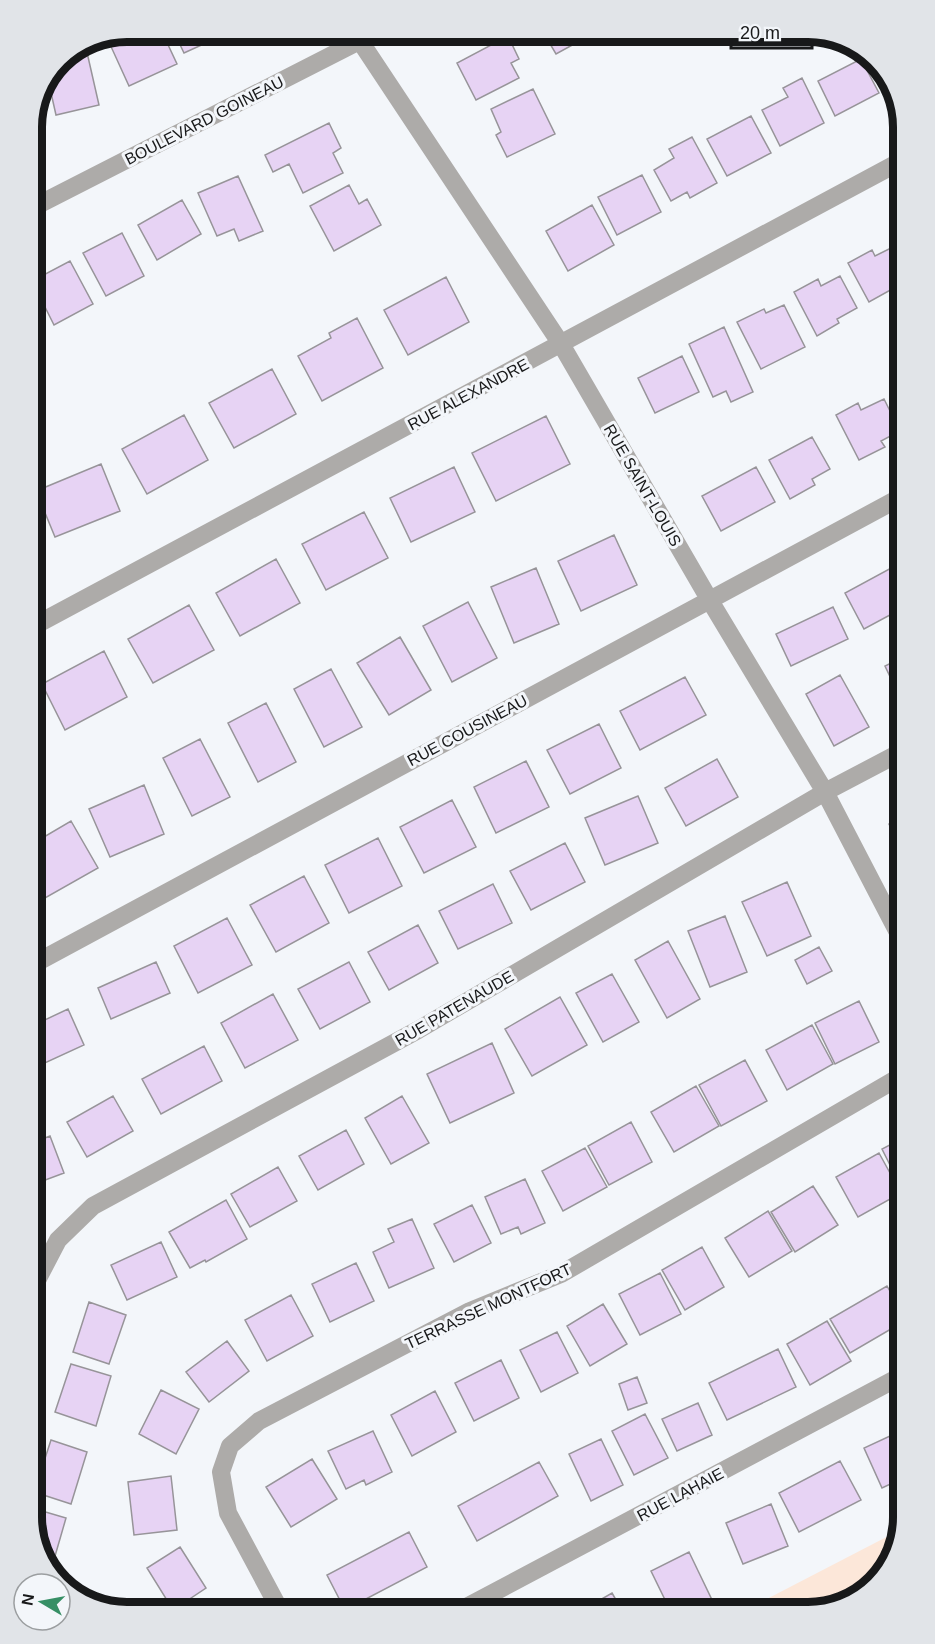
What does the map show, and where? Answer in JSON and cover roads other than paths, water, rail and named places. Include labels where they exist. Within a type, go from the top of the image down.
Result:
[{"type":"street","name":"BOULEVARD GOINEAU","points":[[42,200],[358,42]]},
{"type":"street","name":"RUE SAINT-LOUIS","points":[[361,42],[561,344],[825,792],[893,923]]},
{"type":"street","name":"RUE ALEXANDRE","points":[[42,622],[893,165]]},
{"type":"street","name":"RUE COUSINEAU","points":[[42,960],[893,501]]},
{"type":"street","name":"RUE PATENAUDE","points":[[42,1271],[58,1240],[93,1206],[418,1030],[825,792],[893,757]]},
{"type":"street","name":"TERRASSE MONTFORT","points":[[276,1602],[228,1513],[221,1472],[230,1446],[259,1421],[470,1311],[561,1274],[893,1081]]},
{"type":"street","name":"RUE LAHAIE","points":[[476,1602],[893,1380]]}]
